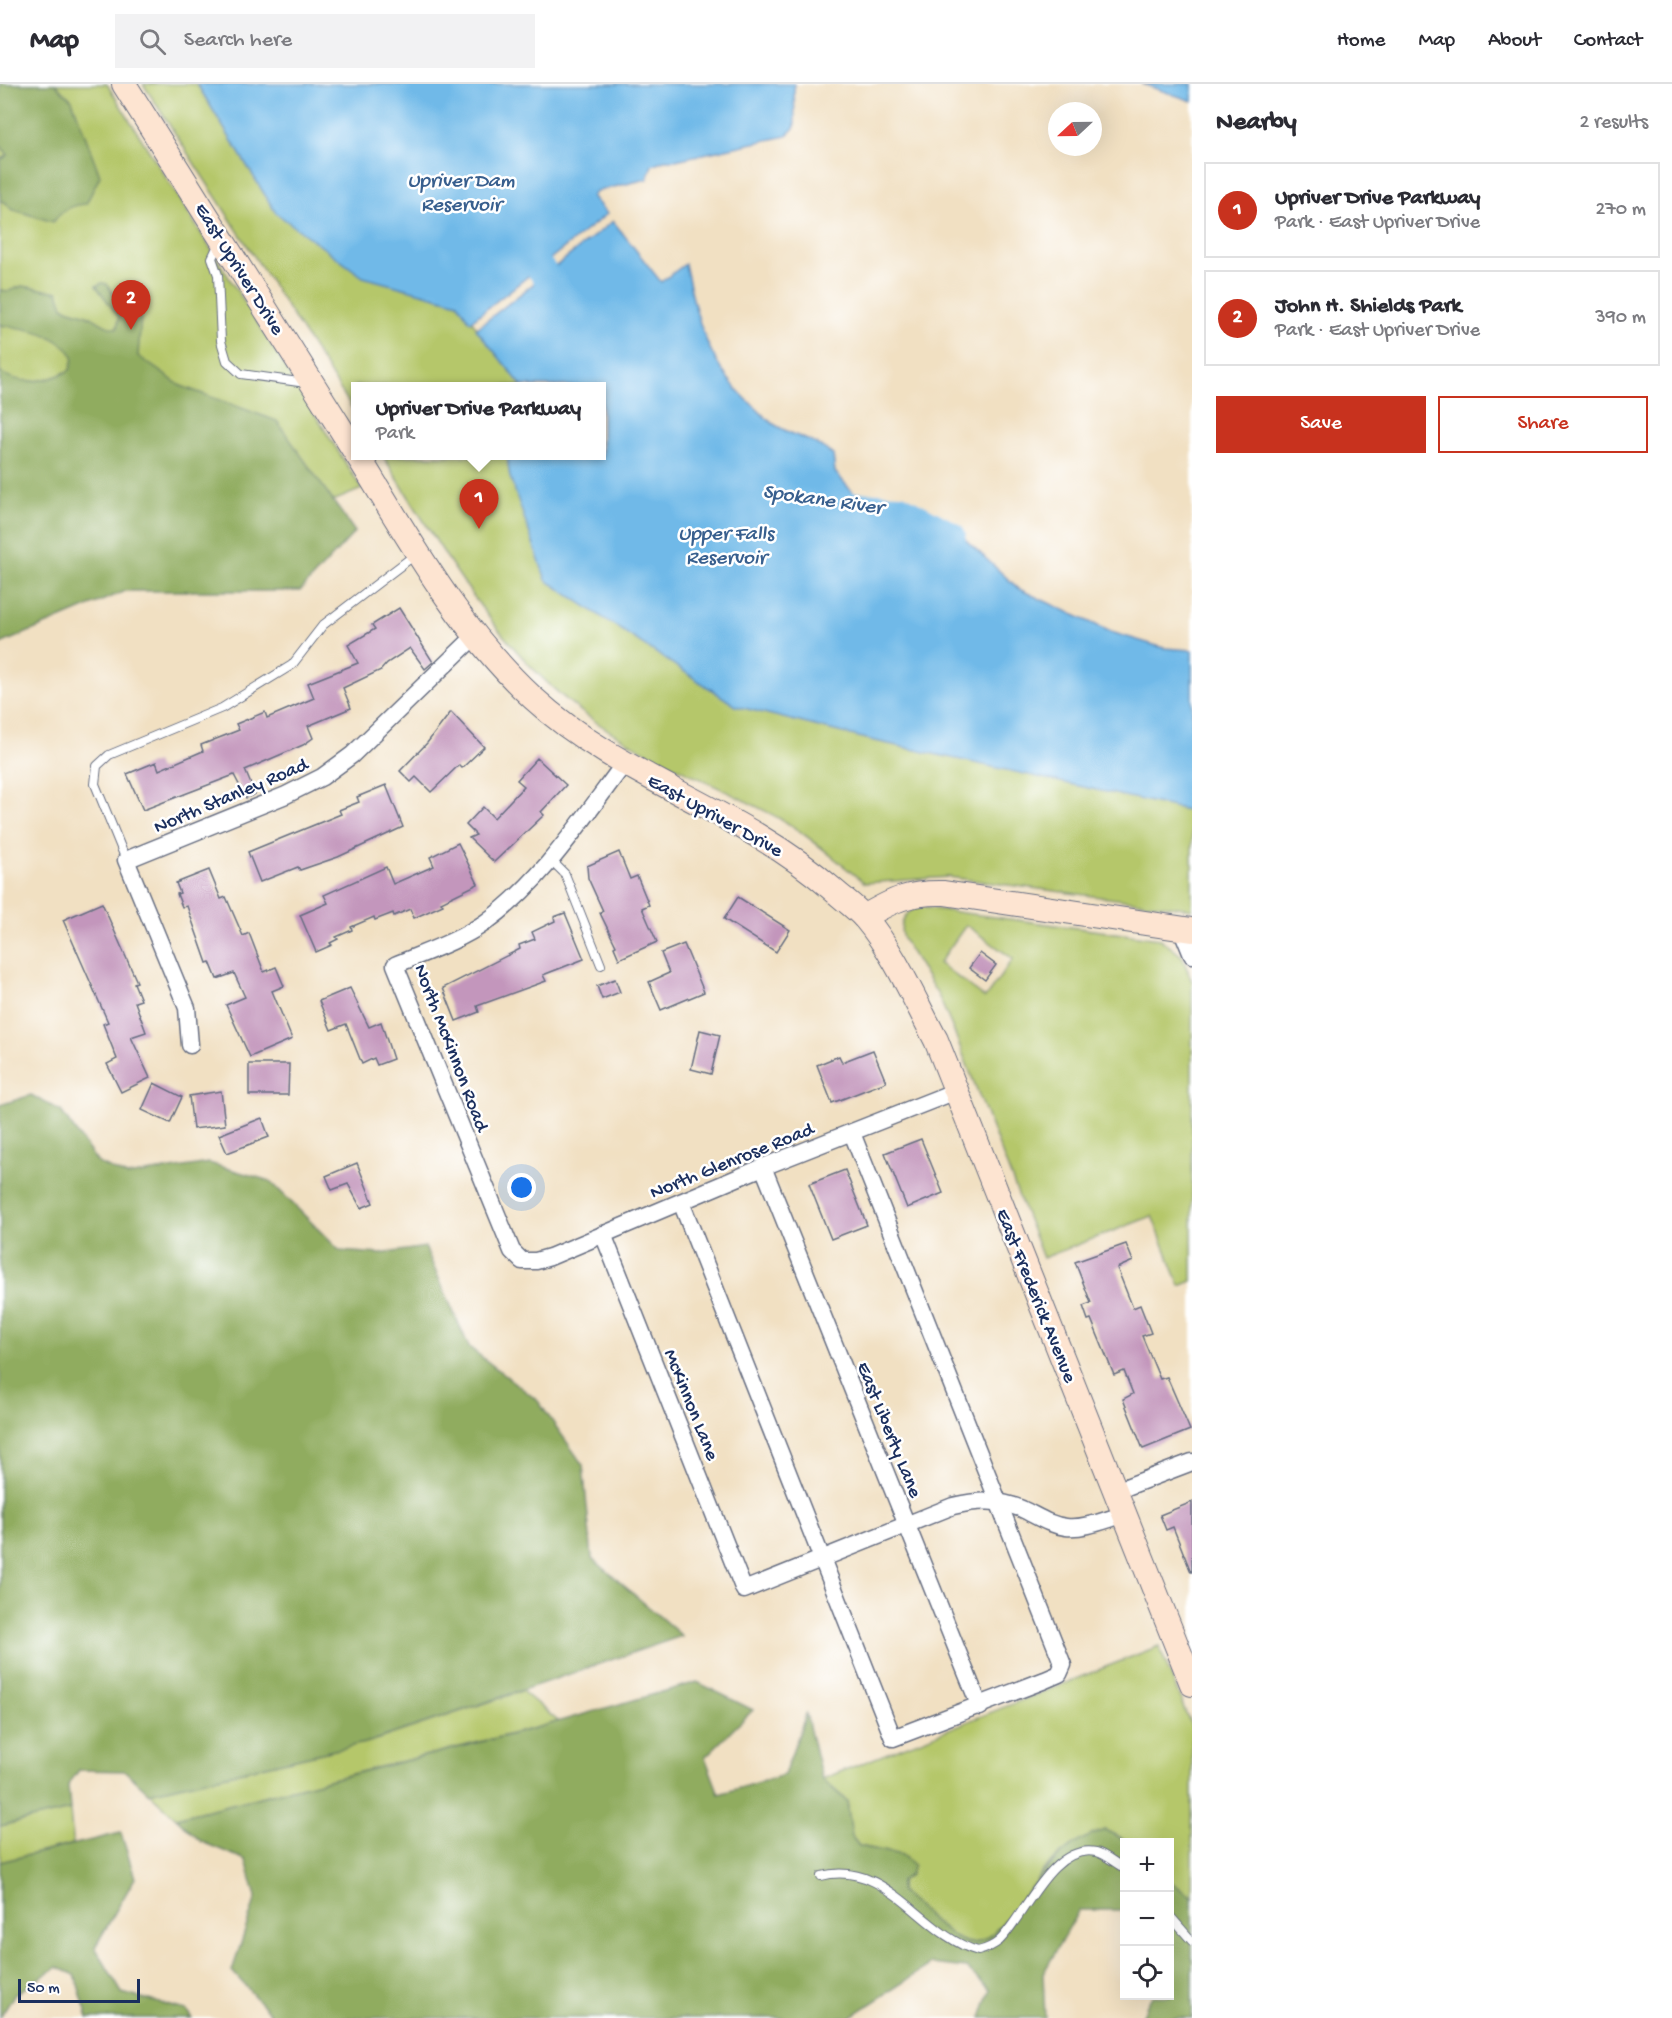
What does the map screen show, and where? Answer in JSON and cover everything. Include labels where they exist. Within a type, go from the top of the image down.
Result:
[{"type":"main road","name":"East Upriver Drive","points":[[124,84],[351,444]]},
{"type":"main road","name":"East Upriver Drive","points":[[361,460],[419,552],[476,635],[492,656],[533,699],[624,764],[739,824],[799,860],[864,917]]},
{"type":"main road","points":[[864,917],[896,898],[922,892],[944,892],[1187,929]]},
{"type":"main road","name":"East Frederick Avenue","points":[[864,917],[896,963],[936,1040],[1192,1684]]},
{"type":"street","name":"North Stanley Road","points":[[126,860],[286,795],[322,777],[352,755],[476,635]]},
{"type":"street","name":"North McKinnon Road","points":[[522,1261],[512,1251],[395,965],[462,937],[506,906],[550,858],[624,764]]},
{"type":"street","points":[[126,860],[187,1008],[190,1045]]},
{"type":"street","points":[[1187,929],[1192,955]]},
{"type":"street","name":"North Glenrose Road","points":[[522,1261],[536,1261],[550,1257],[764,1167],[956,1092]]},
{"type":"street","points":[[681,1202],[893,1738],[980,1707],[1059,1674],[1063,1665],[852,1133]]},
{"type":"street","name":"East Liberty Lane","points":[[764,1167],[980,1707]]},
{"type":"street","name":"McKinnon Lane","points":[[603,1234],[744,1590],[822,1559]]},
{"type":"street","points":[[1116,1491],[1192,1462]]},
{"type":"street","points":[[822,1559],[953,1506],[975,1500],[998,1502],[1022,1509],[1048,1523],[1068,1527],[1125,1514]]},
{"type":"lane","points":[[222,238],[212,258],[218,275],[221,341],[227,361],[241,374],[314,384]]},
{"type":"lane","points":[[126,860],[95,784],[98,766],[109,755],[222,708],[292,665],[323,625],[419,552]]},
{"type":"lane","points":[[550,858],[565,874],[601,965]]},
{"type":"lane","points":[[821,1876],[836,1872],[877,1881],[960,1946],[978,1951],[1000,1940],[1034,1891],[1058,1865],[1076,1855],[1096,1852],[1120,1866]]},
{"type":"lane","points":[[1174,1921],[1192,1941]]},
{"type":"green space","points":[[0,84],[107,84],[362,489],[0,641]]},
{"type":"green space","points":[[0,84],[55,84],[72,100],[100,176],[86,204],[67,209],[53,222],[11,209],[5,202],[0,201],[0,160],[8,155],[0,145]]},
{"type":"green space","points":[[143,84],[197,84],[276,213],[458,303],[519,382],[351,382],[351,406]]},
{"type":"green space","points":[[102,283],[107,284],[113,294],[136,299],[141,316],[138,356],[181,386],[277,421],[355,532],[300,591],[125,591],[0,644],[0,372],[26,381],[44,380],[70,370],[73,357],[60,342],[51,337],[31,330],[0,325],[0,290],[9,291],[22,286],[58,292],[63,307],[117,328],[119,317],[96,286]]},
{"type":"green space","points":[[386,460],[508,460],[510,477],[736,706],[871,740],[1192,811],[1192,909],[948,877],[865,883],[793,826],[661,760],[593,720],[559,694],[501,633],[451,564]]},
{"type":"green space","points":[[919,907],[1160,939],[1182,956],[1192,982],[1192,1281],[1180,1286],[1152,1216],[1043,1258],[938,995],[903,939],[902,924],[906,915]],"holes":[[[966,925],[1013,959],[985,998],[939,963]]]},
{"type":"green space","points":[[31,1095],[61,1111],[98,1163],[127,1176],[209,1163],[270,1181],[340,1251],[380,1254],[425,1247],[469,1347],[538,1401],[583,1465],[592,1558],[682,1636],[369,1742],[149,1793],[125,1771],[79,1770],[68,1785],[70,1810],[0,1826],[0,1105]]},
{"type":"green space","points":[[1159,1646],[1192,1728],[1192,1897],[1174,1884],[1174,1838],[1121,1838],[1105,1830],[1067,1850],[1053,1861],[1046,1867],[1013,1913],[992,1935],[981,1941],[970,1943],[943,1929],[900,1891],[900,1881],[910,1875],[913,1865],[902,1855],[859,1846],[852,1837],[847,1801],[822,1779]]},
{"type":"green space","points":[[697,1682],[753,1710],[705,1757],[719,1794],[784,1775],[806,1714],[822,1779],[847,1801],[852,1837],[859,1846],[902,1855],[913,1865],[910,1875],[900,1881],[900,1891],[951,1935],[968,1943],[974,1943],[990,1936],[1054,1861],[1086,1837],[1105,1830],[1121,1838],[1120,1910],[1079,1910],[1043,1974],[1045,2018],[981,2018],[990,1990],[966,1968],[931,1964],[849,2018],[274,2018],[232,1971],[256,1897],[246,1860],[202,1842],[176,1818],[521,1732]]},
{"type":"green space","points":[[522,1691],[559,1722],[176,1818],[149,1793],[369,1742]]},
{"type":"green space","points":[[70,1810],[73,1844],[0,1862],[0,1826]]},
{"type":"green space","points":[[121,1833],[135,1878],[95,1947],[122,1993],[186,2010],[192,2018],[88,2018],[75,1975],[57,1967],[14,1995],[0,2018],[0,1862]]},
{"type":"green space","points":[[1174,1884],[1192,1897],[1192,2018],[1140,2018],[1150,2000],[1174,2000]]},
{"type":"water","name":"Upriver Dam Reservoir","points":[[197,84],[794,84],[795,127],[786,136],[676,160],[664,160],[652,165],[647,179],[597,191],[592,196],[607,214],[470,322],[458,303],[363,277],[276,213]]},
{"type":"water","points":[[1142,84],[1192,84],[1192,101]]},
{"type":"water","name":"Upper Falls Reservoir","points":[[613,221],[661,282],[685,264],[707,343],[726,376],[771,422],[819,445],[833,455],[835,472],[856,496],[955,530],[1019,589],[1111,632],[1164,648],[1192,650],[1192,811],[871,740],[736,706],[546,580],[510,477],[508,460],[606,460],[606,382],[519,382],[476,329]]},
{"type":"building","points":[[399,608],[433,662],[425,669],[410,648],[387,663],[381,670],[343,688],[351,708],[308,726],[313,738],[303,745],[245,770],[255,794],[246,798],[234,775],[143,810],[127,774],[156,762],[159,770],[203,751],[201,745],[239,730],[236,724],[265,712],[267,718],[314,698],[308,683],[358,663],[348,645],[375,629],[372,625]]},
{"type":"building","points":[[451,712],[484,747],[462,768],[459,765],[431,792],[416,777],[411,782],[400,771],[427,743]]},
{"type":"building","points":[[537,758],[566,785],[541,812],[544,815],[494,862],[469,838],[476,835],[466,825],[483,807],[494,818],[524,786],[517,780]]},
{"type":"building","points":[[386,785],[403,827],[338,857],[300,870],[298,867],[260,882],[248,852],[341,814],[339,810],[359,802],[357,797]]},
{"type":"building","points":[[458,843],[478,884],[441,902],[443,905],[414,918],[410,909],[394,916],[393,913],[375,920],[374,917],[351,927],[352,930],[336,937],[338,939],[330,943],[332,945],[316,952],[300,915],[328,903],[324,895],[386,867],[393,884],[434,866],[430,857]]},
{"type":"building","points":[[619,852],[630,879],[637,876],[649,905],[642,908],[657,942],[619,959],[614,947],[616,946],[600,913],[603,911],[588,878],[587,866]]},
{"type":"building","points":[[209,870],[221,899],[226,897],[243,936],[249,933],[264,972],[276,967],[284,986],[272,991],[292,1039],[250,1057],[226,1005],[245,997],[234,973],[217,979],[210,962],[207,963],[187,906],[182,907],[177,894],[180,893],[176,883]]},
{"type":"building","points":[[738,897],[790,930],[776,952],[724,919]]},
{"type":"building","points":[[102,903],[137,982],[134,983],[141,1000],[135,1002],[146,1032],[131,1037],[150,1078],[121,1092],[107,1064],[117,1059],[103,1024],[108,1022],[63,920]]},
{"type":"building","points":[[565,913],[584,959],[543,975],[546,981],[477,1006],[479,1012],[456,1021],[443,988],[520,949],[519,945],[535,939],[532,932],[555,921],[554,917]]},
{"type":"building","points":[[684,944],[704,992],[661,1010],[649,982],[669,973],[661,953]]},
{"type":"building","points":[[980,953],[996,965],[985,980],[969,968]]},
{"type":"building","points":[[615,979],[620,992],[602,999],[597,986]]},
{"type":"building","points":[[350,988],[369,1027],[381,1022],[393,1059],[377,1065],[374,1058],[362,1064],[346,1024],[331,1030],[319,1001]]},
{"type":"building","points":[[700,1030],[720,1035],[711,1074],[691,1069]]},
{"type":"building","points":[[873,1050],[886,1082],[832,1103],[817,1065],[839,1056],[842,1062]]},
{"type":"building","points":[[249,1064],[289,1064],[288,1095],[249,1095]]},
{"type":"building","points":[[154,1083],[182,1097],[170,1123],[142,1110]]},
{"type":"building","points":[[221,1091],[225,1125],[193,1129],[189,1096]]},
{"type":"building","points":[[262,1118],[269,1137],[227,1153],[219,1135]]},
{"type":"building","points":[[921,1139],[943,1193],[907,1208],[885,1153]]},
{"type":"building","points":[[357,1163],[373,1203],[361,1208],[348,1184],[332,1190],[326,1176]]},
{"type":"building","points":[[845,1170],[867,1225],[831,1239],[809,1184]]},
{"type":"building","points":[[1126,1244],[1133,1261],[1117,1268],[1133,1308],[1140,1305],[1151,1333],[1142,1336],[1160,1379],[1167,1377],[1190,1430],[1143,1449],[1123,1399],[1133,1394],[1124,1371],[1114,1375],[1091,1319],[1088,1320],[1083,1306],[1091,1303],[1075,1262]]},
{"type":"building","points":[[1192,1502],[1191,1572],[1173,1527],[1166,1530],[1160,1515]]},
{"type":"waterway","name":"Spokane River","points":[[517,237],[568,306]]},
{"type":"waterway","name":"Spokane River","points":[[852,506],[900,508],[952,536]]},
{"type":"place","name":"John H. Shields Park","points":[[131,330]]},
{"type":"place","name":"Upriver Drive Parkway","points":[[479,529]]}]
